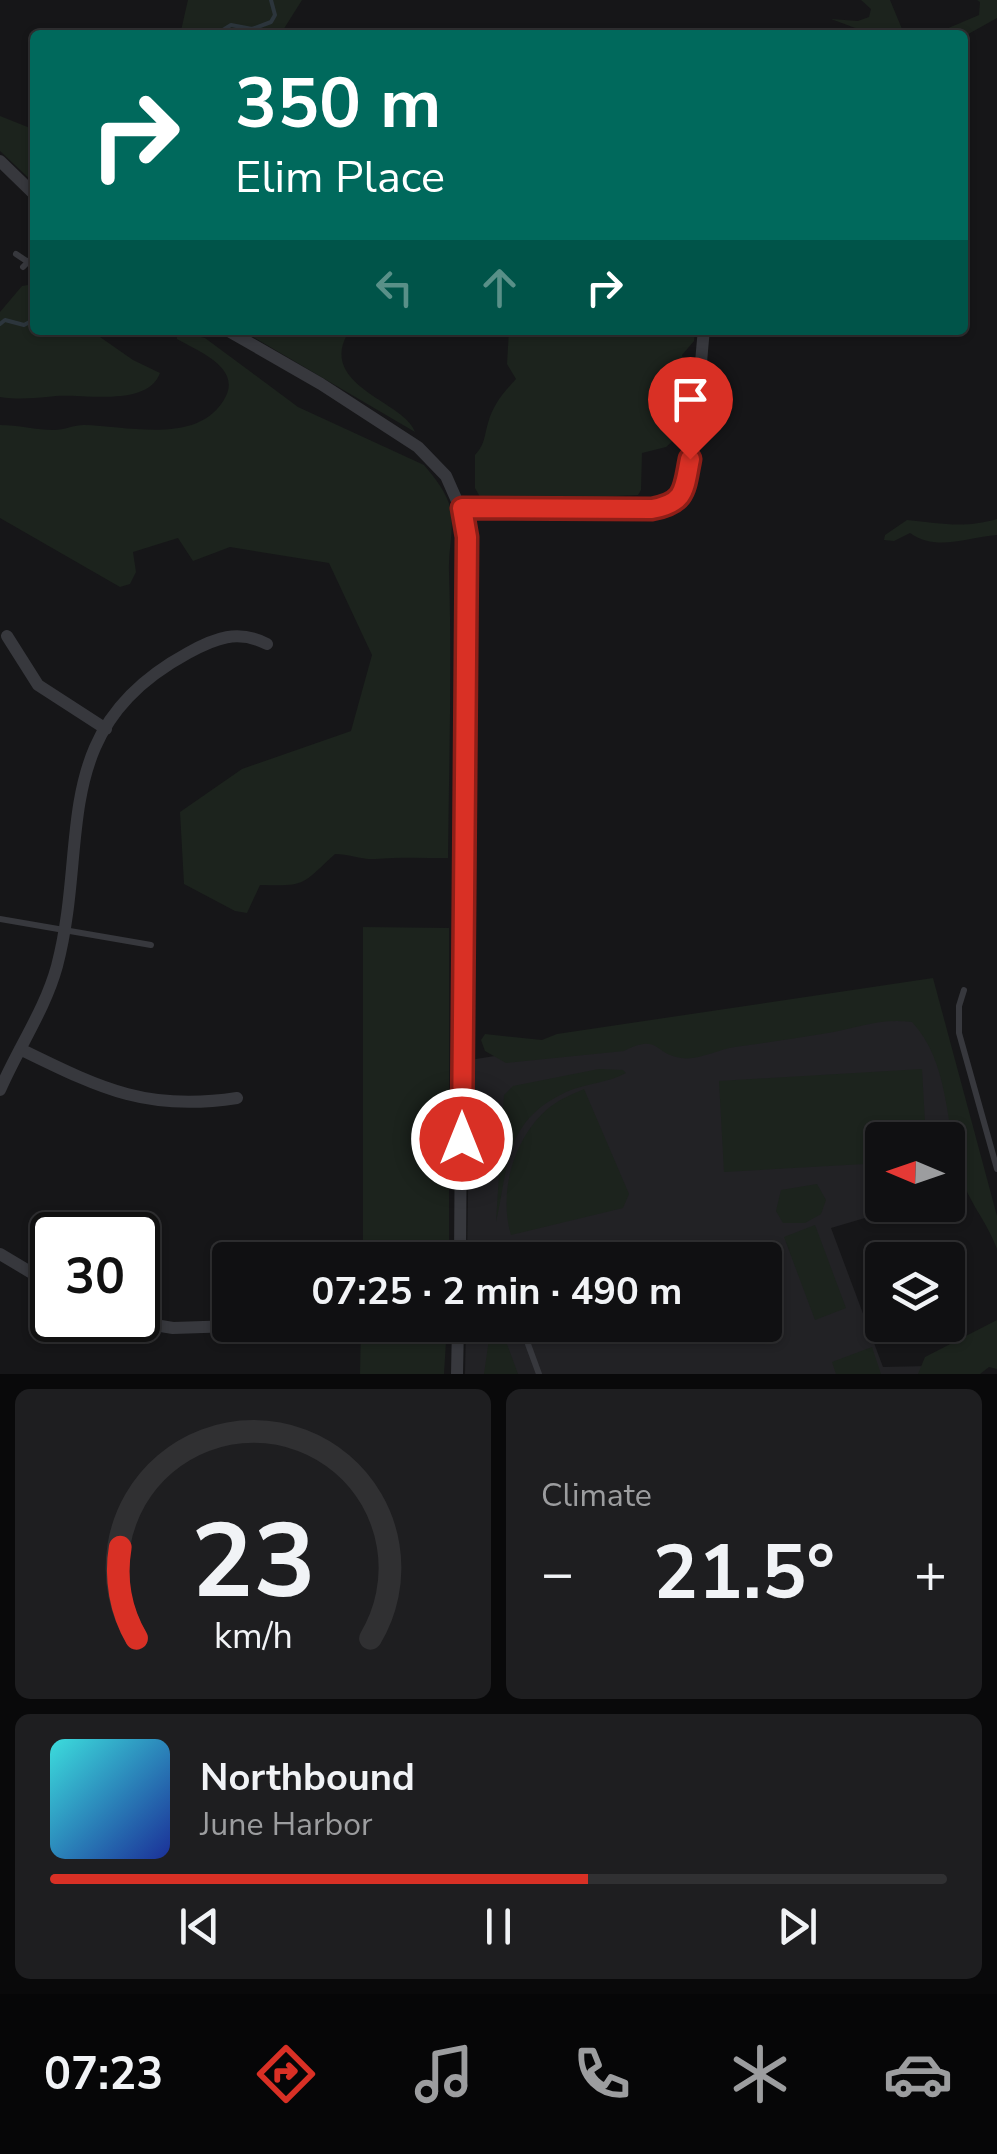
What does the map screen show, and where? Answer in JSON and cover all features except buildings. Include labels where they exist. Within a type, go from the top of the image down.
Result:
[{"type":"street","points":[[0,161],[30,190]]},
{"type":"street","points":[[237,335],[321,384],[418,448],[446,476],[462,508],[467,537],[460,1242]]},
{"type":"street","points":[[462,508],[652,509],[674,504],[685,485],[690,459],[703,335]]},
{"type":"street","points":[[7,636],[38,685],[106,729]]},
{"type":"street","points":[[0,1090],[50,989],[64,932],[78,795],[106,729],[159,670],[199,648],[226,636],[266,644]]},
{"type":"street","points":[[20,1049],[94,1085],[132,1097],[182,1104],[237,1098]]},
{"type":"street","points":[[0,1254],[30,1272]]},
{"type":"street","points":[[160,1326],[212,1327]]},
{"type":"street","points":[[457,1374],[458,1342]]},
{"type":"lane","points":[[16,254],[30,266]]},
{"type":"lane","points":[[25,264],[30,259]]},
{"type":"lane","points":[[0,919],[151,945]]},
{"type":"lane","points":[[964,990],[959,1006],[959,1033],[997,1170]]},
{"type":"lane","points":[[527,1342],[540,1374]]},
{"type":"shaded area","points":[[188,0],[302,0],[283,30],[181,30]]},
{"type":"shaded area","points":[[861,0],[890,0],[901,30],[861,30],[831,19],[858,21],[869,17],[871,9]]},
{"type":"shaded area","points":[[977,0],[997,0],[997,18],[968,34],[968,30],[944,30],[979,15]]},
{"type":"shaded area","points":[[0,116],[30,128],[30,179],[0,151]]},
{"type":"shaded area","points":[[30,285],[30,335],[97,335],[160,373],[153,384],[143,391],[114,397],[0,397],[0,312],[22,286]]},
{"type":"shaded area","points":[[176,335],[205,338],[298,407],[424,465],[444,492],[452,519],[448,858],[370,859],[335,854],[295,884],[260,885],[247,913],[235,911],[184,884],[180,812],[242,769],[351,731],[372,655],[329,563],[230,547],[193,561],[178,538],[133,552],[136,572],[130,584],[120,587],[0,518],[0,425],[54,430],[84,425],[162,430],[200,422],[215,412],[226,396],[227,377],[215,361],[177,339]]},
{"type":"shaded area","points":[[250,335],[347,335],[342,351],[344,367],[353,380],[408,421],[415,432]]},
{"type":"shaded area","points":[[509,335],[695,335],[682,355],[688,380],[676,438],[666,447],[642,453],[638,495],[492,502],[480,497],[475,488],[475,455],[496,405],[516,379],[507,364]]},
{"type":"shaded area","points":[[997,519],[997,535],[941,543],[910,533],[894,541],[884,540],[885,535],[907,520],[962,525]]},
{"type":"shaded area","points":[[363,927],[449,928],[449,1242],[363,1242]]},
{"type":"shaded area","points":[[933,978],[997,1216],[997,1249],[965,1187],[965,1122],[949,1122],[933,1055],[912,1022],[879,1022],[687,1058],[644,1044],[624,1051],[506,1063],[485,1051],[481,1040],[485,1034],[542,1040],[557,1034]]},
{"type":"shaded area","points":[[926,985],[983,1184],[965,1189],[965,1122],[865,1122],[865,1218],[831,1228],[865,1319],[865,1342],[874,1342],[883,1367],[929,1366],[932,1374],[465,1374],[466,1342],[782,1342],[782,1242],[467,1242],[470,1060]]},
{"type":"shaded area","points":[[599,1069],[626,1073],[566,1092],[531,1116],[520,1131],[508,1163],[496,1222],[504,1095],[513,1086]]},
{"type":"shaded area","points":[[922,1069],[925,1122],[865,1122],[865,1164],[724,1172],[719,1081]]},
{"type":"shaded area","points":[[584,1089],[629,1194],[623,1208],[511,1235],[507,1218],[508,1183],[518,1149],[537,1119],[550,1107]]},
{"type":"shaded area","points":[[817,1184],[826,1200],[821,1214],[805,1223],[783,1223],[776,1211],[781,1190]]},
{"type":"shaded area","points":[[815,1225],[846,1308],[815,1320],[784,1237]]},
{"type":"shaded area","points":[[997,1320],[997,1369],[989,1367],[980,1374],[918,1374],[925,1357],[954,1342],[965,1342],[965,1336]]},
{"type":"shaded area","points":[[361,1342],[446,1342],[444,1374],[360,1374]]},
{"type":"shaded area","points":[[489,1342],[506,1342],[518,1374],[484,1374]]},
{"type":"shaded area","points":[[872,1347],[881,1374],[836,1374],[832,1362]]},
{"type":"waterway","points":[[223,30],[231,25],[252,29],[271,22],[275,15],[271,0]]},
{"type":"waterway","points":[[0,324],[5,320],[24,325],[30,322]]},
{"type":"route","points":[[462,1139],[467,537],[462,508],[667,506],[674,504],[682,492],[690,459]]}]
